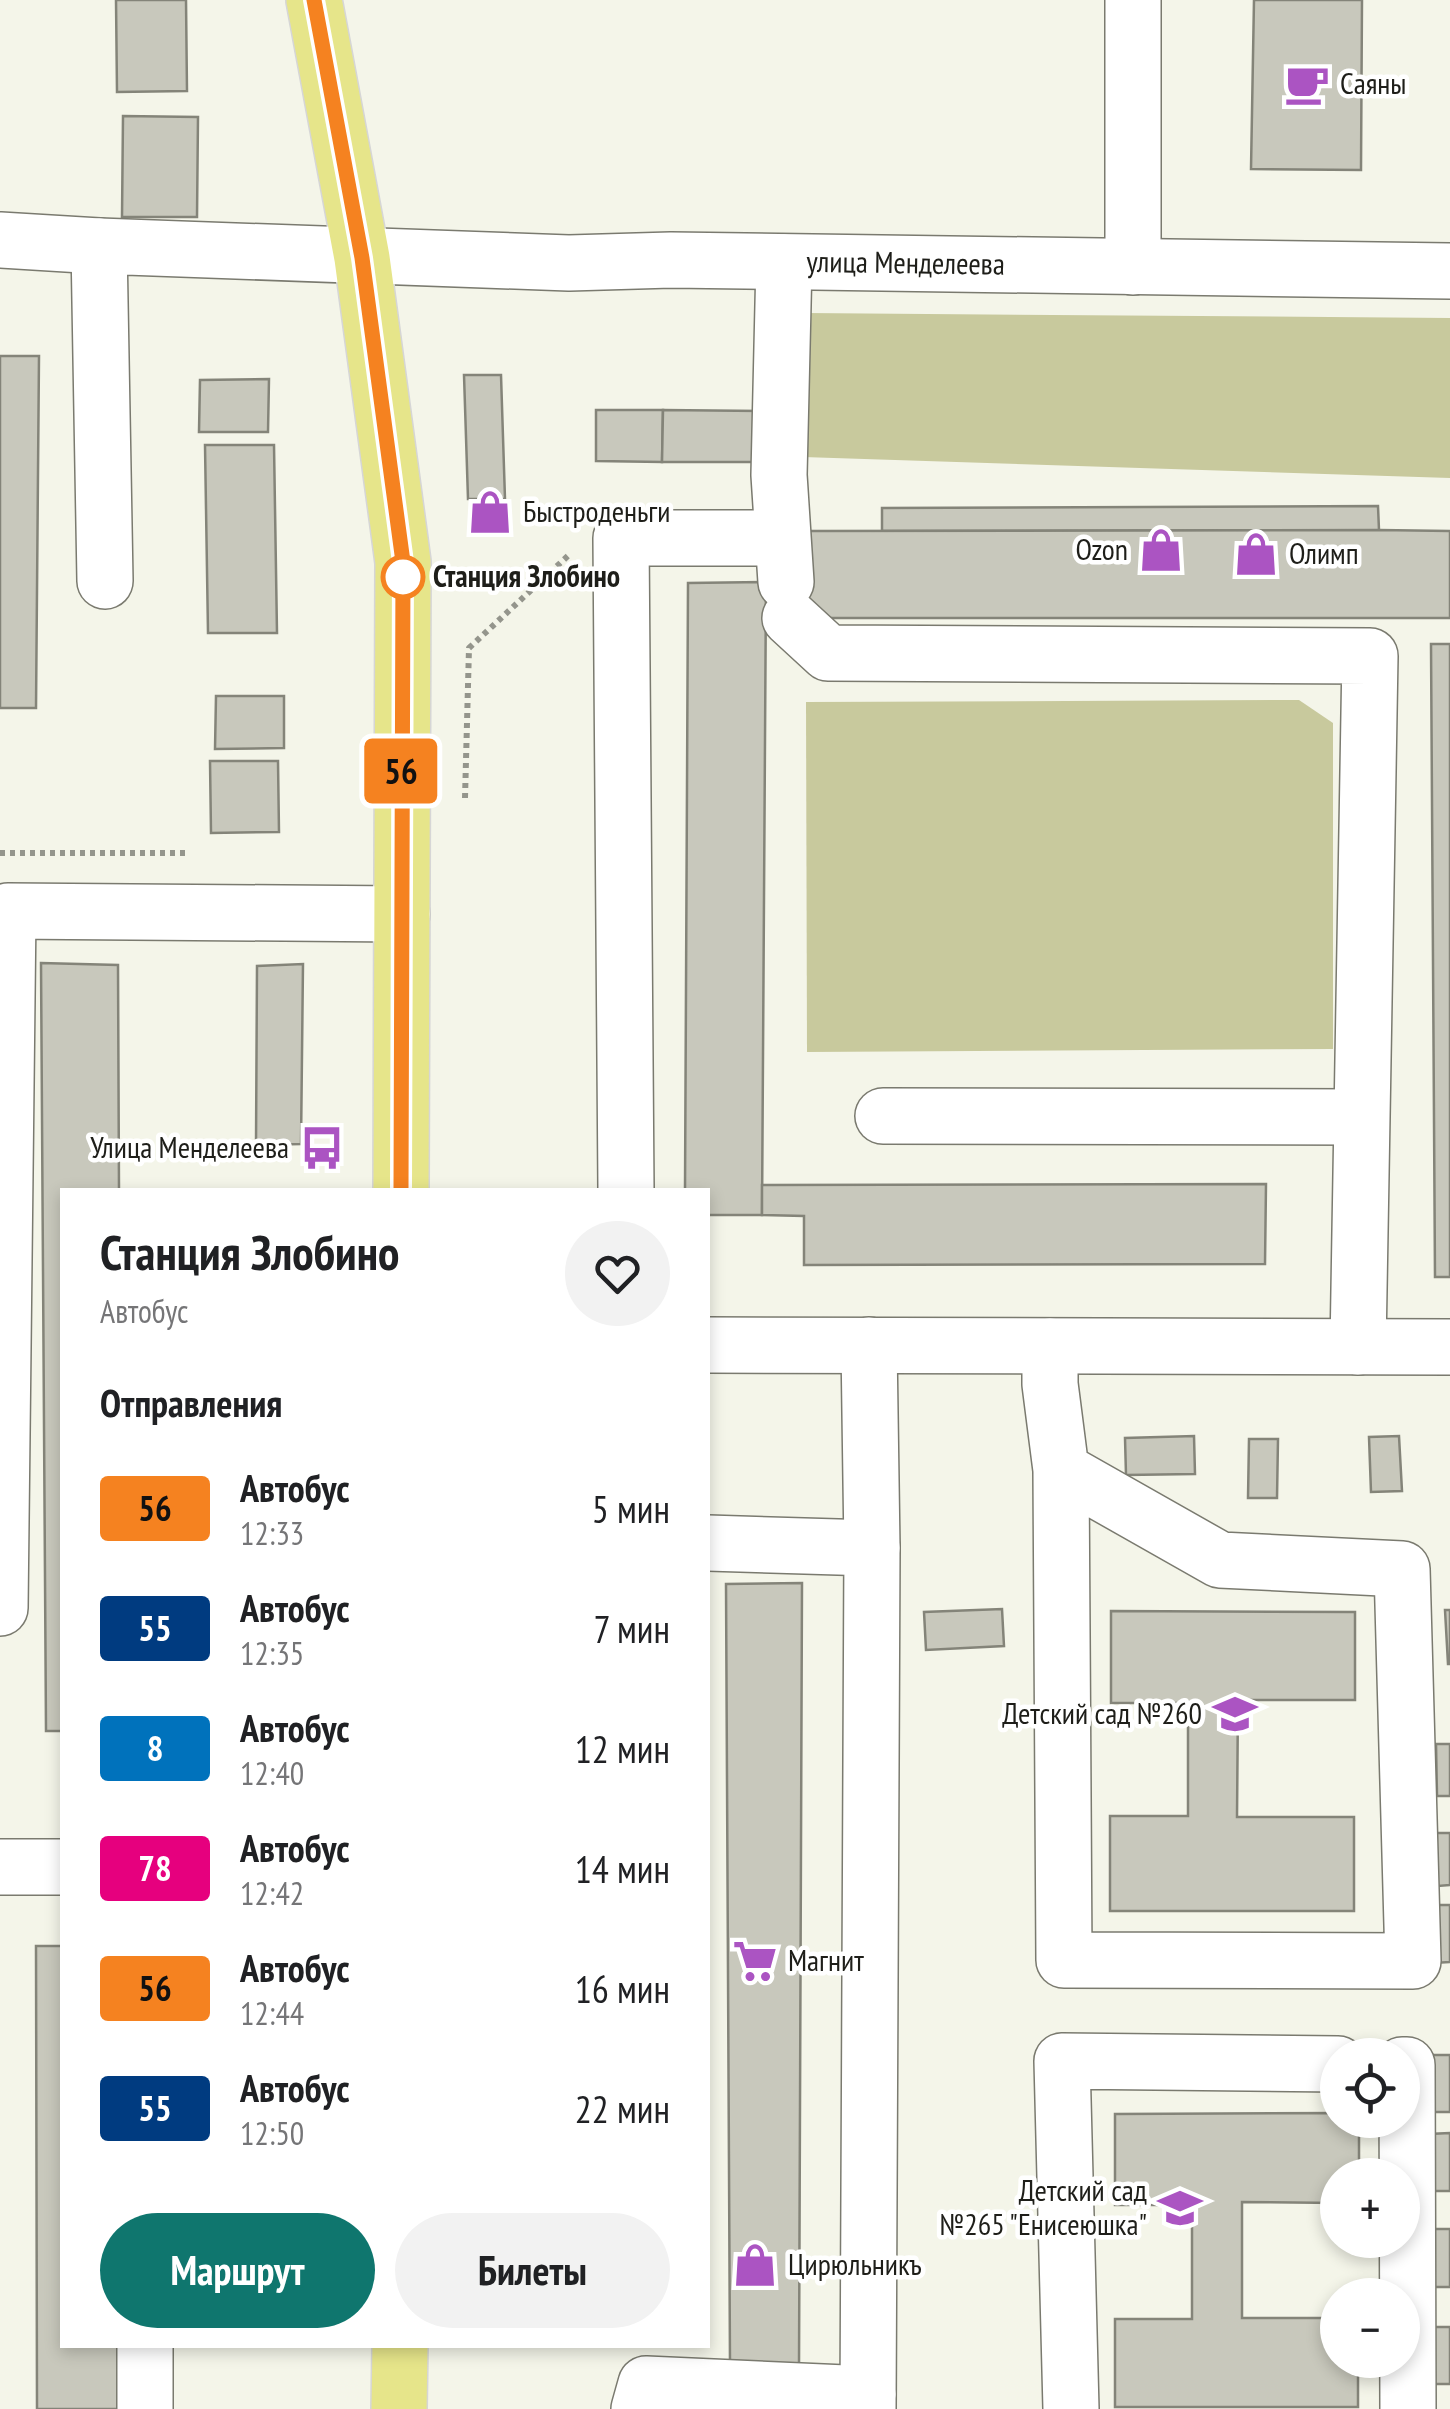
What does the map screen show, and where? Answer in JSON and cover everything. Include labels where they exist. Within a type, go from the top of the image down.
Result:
[{"type":"main road","points":[[314,0],[362,258],[403,562],[401,1188]]},
{"type":"main road","points":[[399,2409],[400,2348]]},
{"type":"street","points":[[1132,267],[1133,0]]},
{"type":"street","name":"улица Менделеева","points":[[0,240],[362,258],[569,263],[784,262],[1450,272]]},
{"type":"street","points":[[98,246],[105,581]]},
{"type":"street","points":[[784,262],[779,475],[786,579],[828,653],[1370,656],[1358,1347]]},
{"type":"street","points":[[626,1188],[622,538],[786,579]]},
{"type":"street","points":[[0,1608],[4,911],[402,914]]},
{"type":"street","points":[[883,1116],[1359,1117]]},
{"type":"street","points":[[710,1345],[1450,1348]]},
{"type":"street","points":[[639,2409],[646,2384],[868,2402],[872,1548],[869,1345]]},
{"type":"street","points":[[1050,1346],[1050,1384],[1061,1470],[1064,1960],[1413,1961],[1402,1570],[1220,1560],[1061,1470]]},
{"type":"street","points":[[710,1542],[872,1548]]},
{"type":"street","points":[[0,1867],[60,1867]]},
{"type":"street","points":[[1071,2409],[1062,2061],[1320,2064]]},
{"type":"street","points":[[1407,2138],[1408,2409]]},
{"type":"street","points":[[145,2348],[146,2409]]},
{"type":"path","points":[[465,798],[470,648],[572,552]]},
{"type":"path","points":[[0,854],[190,853]]},
{"type":"green space","points":[[805,313],[1450,318],[1450,478],[803,457]]},
{"type":"green space","points":[[1299,700],[1333,723],[1333,1049],[807,1052],[806,702]]},
{"type":"building","points":[[116,0],[186,0],[187,91],[117,92]]},
{"type":"building","name":"Саяны","points":[[1254,0],[1362,0],[1361,170],[1251,169]]},
{"type":"building","points":[[123,116],[198,117],[197,217],[122,217]]},
{"type":"building","points":[[0,356],[39,356],[36,708],[0,708]]},
{"type":"building","points":[[464,375],[501,375],[505,499],[468,499]]},
{"type":"building","points":[[269,379],[268,432],[199,432],[200,380]]},
{"type":"building","points":[[596,410],[663,410],[662,462],[596,461]]},
{"type":"building","points":[[663,410],[761,411],[760,462],[662,462]]},
{"type":"building","points":[[205,445],[274,445],[277,633],[208,633]]},
{"type":"building","points":[[1378,506],[1379,530],[882,531],[882,508]]},
{"type":"building","points":[[809,531],[1450,531],[1450,618],[765,618],[766,582]]},
{"type":"building","points":[[766,582],[762,1215],[710,1215],[710,1188],[685,1188],[688,583]]},
{"type":"building","points":[[1431,644],[1450,644],[1450,1277],[1435,1277]]},
{"type":"building","points":[[216,696],[284,696],[284,748],[215,749]]},
{"type":"building","points":[[210,761],[278,761],[279,832],[211,833]]},
{"type":"building","points":[[41,963],[118,965],[119,1188],[60,1188],[60,1731],[46,1731]]},
{"type":"building","points":[[303,964],[301,1144],[256,1145],[257,966]]},
{"type":"building","points":[[1266,1184],[1265,1264],[804,1265],[804,1216],[762,1215],[762,1185]]},
{"type":"building","points":[[1194,1436],[1195,1474],[1126,1475],[1125,1438]]},
{"type":"building","points":[[1399,1436],[1402,1491],[1371,1492],[1369,1437]]},
{"type":"building","points":[[1249,1439],[1278,1439],[1277,1498],[1248,1498]]},
{"type":"building","points":[[802,1583],[799,2369],[730,2365],[726,1584]]},
{"type":"building","points":[[1002,1609],[1004,1646],[926,1650],[924,1612]]},
{"type":"building","points":[[1445,1610],[1450,1610],[1450,1664],[1448,1664]]},
{"type":"building","points":[[1111,1611],[1355,1612],[1355,1700],[1238,1700],[1237,1817],[1354,1817],[1354,1911],[1110,1911],[1110,1816],[1188,1816],[1188,1703],[1111,1703]]},
{"type":"building","points":[[1436,1744],[1450,1744],[1450,1796],[1437,1796]]},
{"type":"building","points":[[1436,1833],[1450,1833],[1450,1885],[1438,1886]]},
{"type":"building","points":[[1433,1905],[1450,1905],[1450,1962],[1434,1963]]},
{"type":"building","points":[[36,1946],[60,1946],[60,2348],[121,2348],[121,2409],[37,2409]]},
{"type":"building","points":[[1431,2055],[1450,2055],[1450,2112],[1432,2112]]},
{"type":"building","points":[[1320,2113],[1320,2138],[1359,2138],[1359,2158],[1320,2158],[1320,2203],[1242,2202],[1242,2318],[1320,2318],[1320,2378],[1358,2378],[1358,2407],[1115,2407],[1115,2319],[1192,2319],[1192,2205],[1115,2205],[1115,2114]]},
{"type":"building","points":[[1450,2133],[1450,2191],[1430,2191],[1429,2134]]},
{"type":"building","points":[[1430,2229],[1450,2229],[1450,2287],[1431,2287]]},
{"type":"building","points":[[1431,2327],[1450,2327],[1450,2384],[1432,2384]]},
{"type":"bus line","name":"56","points":[[314,0],[362,258],[403,562],[401,1188]]},
{"type":"place","name":"Саяны","points":[[1307,84]]},
{"type":"place","name":"Быстроденьги","points":[[490,512]]},
{"type":"place","name":"Ozon","points":[[1161,550]]},
{"type":"place","name":"Олимп","points":[[1256,554]]},
{"type":"place","name":"Станция Злобино","points":[[403,577]]},
{"type":"place","name":"Улица Менделеева","points":[[322,1148]]},
{"type":"place","name":"Детский сад №260","points":[[1235,1714]]},
{"type":"place","name":"Магнит","points":[[755,1961]]},
{"type":"place","name":"Детский сад №265 \"Енисеюшка\"","points":[[1180,2208]]},
{"type":"place","name":"Цирюльникъ","points":[[755,2265]]}]
